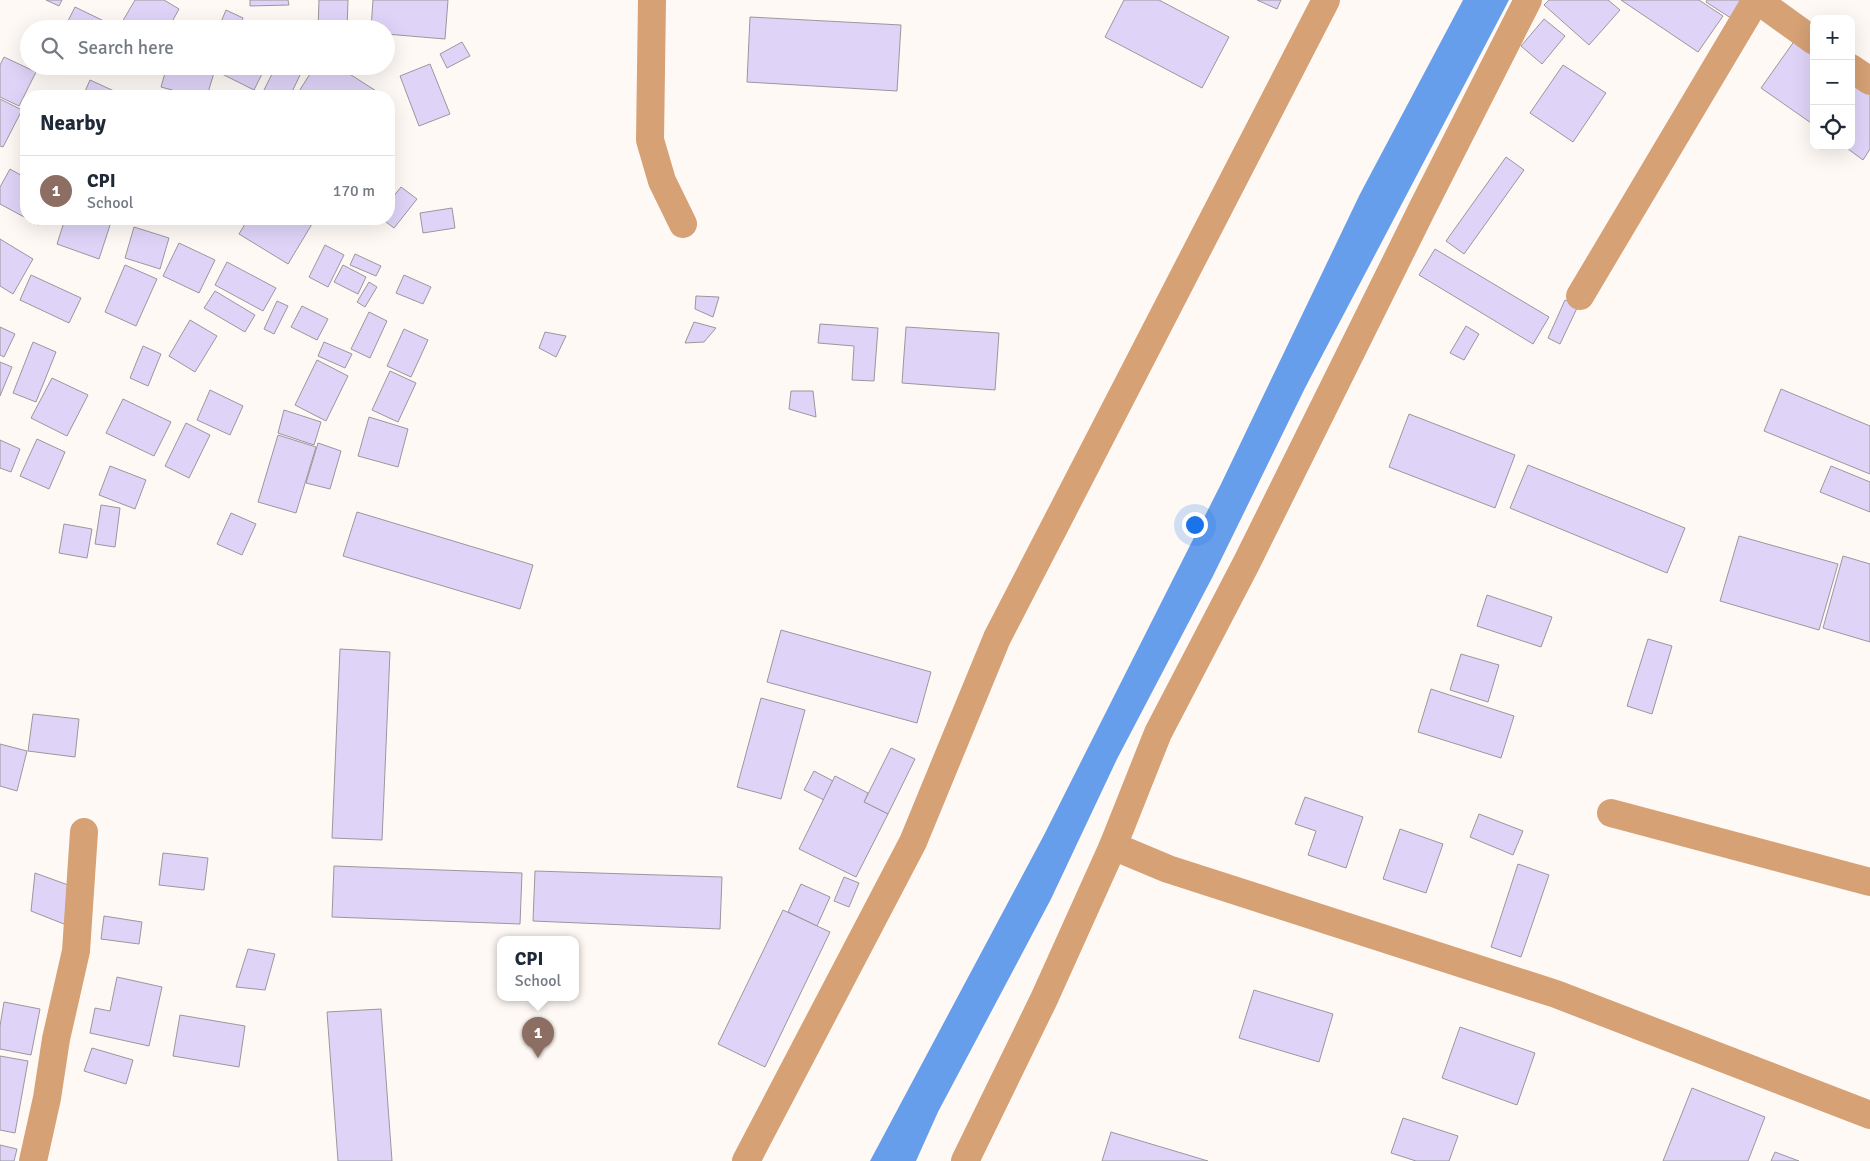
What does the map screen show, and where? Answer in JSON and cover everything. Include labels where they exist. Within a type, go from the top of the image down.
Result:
[{"type":"street","points":[[652,0],[650,140],[662,181],[683,224]]},
{"type":"street","points":[[746,1161],[913,842],[997,638],[1326,0]]},
{"type":"street","points":[[965,1161],[1044,999],[1113,846],[1158,733],[1248,562],[1422,209],[1528,0]]},
{"type":"street","points":[[1580,296],[1756,0],[1810,38]]},
{"type":"street","points":[[1855,71],[1870,81]]},
{"type":"street","points":[[1611,813],[1870,882]]},
{"type":"street","points":[[33,1161],[47,1098],[56,1039],[76,951],[84,832]]},
{"type":"street","points":[[1113,846],[1168,868],[1556,994],[1868,1107]]},
{"type":"water","points":[[1463,0],[1509,0],[1305,388],[1213,576],[1117,759],[1051,899],[938,1112],[916,1161],[870,1161],[1044,835],[1221,484],[1360,194]]},
{"type":"building","points":[[46,0],[62,0],[59,6]]},
{"type":"building","points":[[135,0],[164,0],[179,9],[173,20],[123,20]]},
{"type":"building","points":[[250,0],[288,0],[289,5],[250,6]]},
{"type":"building","points":[[319,0],[348,0],[347,20],[318,20]]},
{"type":"building","points":[[373,0],[448,0],[445,39],[395,35],[395,20],[372,20]]},
{"type":"building","points":[[1124,0],[1159,0],[1229,37],[1202,88],[1105,37]]},
{"type":"building","points":[[1257,0],[1281,0],[1277,9]]},
{"type":"building","points":[[1549,0],[1608,0],[1620,10],[1589,45],[1544,5]]},
{"type":"building","points":[[1621,0],[1699,0],[1723,16],[1698,52]]},
{"type":"building","points":[[1707,0],[1750,0],[1737,22],[1706,2]]},
{"type":"building","points":[[75,7],[102,20],[68,20]]},
{"type":"building","points":[[226,10],[243,18],[242,20],[222,20]]},
{"type":"building","points":[[750,17],[901,25],[897,91],[747,82]]},
{"type":"building","points":[[1544,19],[1565,36],[1542,64],[1521,46]]},
{"type":"building","points":[[1800,33],[1810,40],[1810,122],[1761,88]]},
{"type":"building","points":[[462,42],[470,56],[447,68],[440,54]]},
{"type":"building","points":[[4,57],[20,64],[20,75],[34,75],[27,90],[20,90],[19,106],[0,97],[0,65]]},
{"type":"building","points":[[430,64],[450,114],[419,126],[400,76]]},
{"type":"building","points":[[1563,65],[1606,93],[1573,142],[1530,113]]},
{"type":"building","points":[[1855,73],[1870,83],[1870,149],[1863,160],[1849,150],[1855,150]]},
{"type":"building","points":[[164,75],[213,75],[209,90],[172,90],[161,87]]},
{"type":"building","points":[[224,75],[262,75],[254,90]]},
{"type":"building","points":[[272,75],[300,75],[293,90],[264,90]]},
{"type":"building","points":[[309,75],[351,75],[375,90],[300,90]]},
{"type":"building","points":[[90,80],[112,90],[86,90]]},
{"type":"building","points":[[0,99],[20,109],[20,114],[3,147],[0,146]]},
{"type":"building","points":[[1506,157],[1524,170],[1464,254],[1446,241]]},
{"type":"building","points":[[10,169],[20,175],[20,215],[0,204],[0,187]]},
{"type":"building","points":[[401,187],[417,199],[394,228],[390,225],[395,225],[395,194]]},
{"type":"building","points":[[452,208],[455,228],[423,233],[420,213]]},
{"type":"building","points":[[63,225],[110,225],[99,259],[57,244]]},
{"type":"building","points":[[244,225],[311,225],[288,264],[239,234]]},
{"type":"building","points":[[134,227],[169,238],[160,269],[125,258]]},
{"type":"building","points":[[0,239],[33,259],[13,294],[0,286]]},
{"type":"building","points":[[179,243],[215,260],[199,293],[163,276]]},
{"type":"building","points":[[325,245],[344,255],[328,287],[309,277]]},
{"type":"building","points":[[1435,249],[1549,317],[1533,344],[1419,275]]},
{"type":"building","points":[[355,254],[381,266],[376,276],[350,265]]},
{"type":"building","points":[[227,262],[276,288],[263,311],[215,285]]},
{"type":"building","points":[[125,265],[157,279],[136,326],[105,312]]},
{"type":"building","points":[[343,265],[366,277],[358,294],[334,282]]},
{"type":"building","points":[[31,275],[81,298],[69,323],[20,300]]},
{"type":"building","points":[[404,275],[431,287],[423,304],[396,293]]},
{"type":"building","points":[[369,282],[377,287],[365,307],[357,302]]},
{"type":"building","points":[[215,291],[255,315],[245,332],[204,308]]},
{"type":"building","points":[[696,296],[719,297],[713,317],[695,309]]},
{"type":"building","points":[[1565,300],[1578,306],[1560,344],[1548,338]]},
{"type":"building","points":[[277,301],[288,306],[274,334],[264,329]]},
{"type":"building","points":[[302,306],[328,319],[317,340],[291,327]]},
{"type":"building","points":[[369,312],[387,321],[370,358],[351,349]]},
{"type":"building","points":[[190,320],[217,336],[195,372],[169,356]]},
{"type":"building","points":[[694,322],[716,328],[704,342],[685,343]]},
{"type":"building","points":[[820,324],[878,328],[874,381],[852,380],[854,346],[818,343]]},
{"type":"building","points":[[1466,326],[1479,334],[1464,360],[1450,353]]},
{"type":"building","points":[[0,327],[15,334],[4,357],[0,355]]},
{"type":"building","points":[[906,327],[999,333],[995,390],[902,383]]},
{"type":"building","points":[[404,329],[428,340],[411,377],[387,366]]},
{"type":"building","points":[[545,332],[566,336],[556,357],[539,348]]},
{"type":"building","points":[[33,342],[56,352],[36,402],[13,393]]},
{"type":"building","points":[[324,342],[352,354],[345,368],[318,356]]},
{"type":"building","points":[[143,346],[161,354],[148,386],[130,378]]},
{"type":"building","points":[[317,360],[348,376],[326,421],[295,405]]},
{"type":"building","points":[[0,362],[12,367],[0,396]]},
{"type":"building","points":[[390,371],[416,383],[398,422],[372,410]]},
{"type":"building","points":[[52,378],[88,395],[67,436],[31,418]]},
{"type":"building","points":[[1781,389],[1870,426],[1870,474],[1764,431]]},
{"type":"building","points":[[210,390],[243,406],[230,435],[197,420]]},
{"type":"building","points":[[791,391],[813,391],[816,417],[789,409]]},
{"type":"building","points":[[123,399],[171,422],[154,456],[106,433]]},
{"type":"building","points":[[284,410],[321,422],[314,445],[278,433]]},
{"type":"building","points":[[1409,414],[1515,455],[1495,508],[1389,467]]},
{"type":"building","points":[[369,417],[408,429],[398,467],[358,456]]},
{"type":"building","points":[[186,423],[210,435],[189,478],[165,466]]},
{"type":"building","points":[[278,435],[316,447],[296,513],[258,502]]},
{"type":"building","points":[[37,439],[65,452],[49,489],[20,476]]},
{"type":"building","points":[[0,440],[20,449],[11,472],[0,468]]},
{"type":"building","points":[[318,443],[341,451],[330,489],[306,483]]},
{"type":"building","points":[[1528,465],[1685,528],[1667,573],[1510,508]]},
{"type":"building","points":[[110,466],[146,480],[135,509],[99,495]]},
{"type":"building","points":[[1831,466],[1870,482],[1870,512],[1820,492]]},
{"type":"building","points":[[101,505],[120,508],[115,547],[95,544]]},
{"type":"building","points":[[357,512],[533,565],[520,609],[343,556]]},
{"type":"building","points":[[231,513],[256,524],[242,555],[217,544]]},
{"type":"building","points":[[64,524],[92,529],[87,558],[59,553]]},
{"type":"building","points":[[1739,536],[1838,564],[1819,630],[1720,601]]},
{"type":"building","points":[[1843,556],[1870,564],[1870,642],[1823,628]]},
{"type":"building","points":[[1487,595],[1552,617],[1541,647],[1477,626]]},
{"type":"building","points":[[781,630],[931,672],[917,723],[767,682]]},
{"type":"building","points":[[1648,639],[1672,646],[1652,714],[1627,706]]},
{"type":"building","points":[[340,649],[390,652],[382,840],[332,838]]},
{"type":"building","points":[[1461,654],[1499,665],[1488,702],[1450,690]]},
{"type":"building","points":[[1431,689],[1514,716],[1501,758],[1418,732]]},
{"type":"building","points":[[761,698],[805,710],[781,799],[737,787]]},
{"type":"building","points":[[33,714],[79,719],[75,757],[28,751]]},
{"type":"building","points":[[0,744],[27,751],[17,791],[0,786]]},
{"type":"building","points":[[891,748],[915,759],[888,814],[864,802]]},
{"type":"building","points":[[814,771],[833,781],[824,800],[804,790]]},
{"type":"building","points":[[835,776],[868,793],[864,802],[888,814],[856,877],[799,849]]},
{"type":"building","points":[[1305,797],[1363,817],[1346,868],[1308,855],[1316,831],[1295,824]]},
{"type":"building","points":[[1479,814],[1523,831],[1513,855],[1470,837]]},
{"type":"building","points":[[1400,829],[1443,844],[1426,893],[1383,879]]},
{"type":"building","points":[[163,853],[208,858],[204,890],[159,885]]},
{"type":"building","points":[[1518,864],[1549,875],[1521,957],[1491,947]]},
{"type":"building","points":[[334,866],[522,873],[520,924],[332,917]]},
{"type":"building","points":[[535,871],[722,877],[720,929],[533,921]]},
{"type":"building","points":[[35,873],[71,886],[69,926],[31,911]]},
{"type":"building","points":[[844,877],[859,883],[849,907],[834,901]]},
{"type":"building","points":[[801,884],[830,897],[817,926],[788,912]]},
{"type":"building","points":[[783,910],[830,932],[765,1067],[718,1044]]},
{"type":"building","points":[[104,916],[142,922],[139,944],[101,939]]},
{"type":"building","points":[[248,949],[275,954],[265,990],[236,987]]},
{"type":"building","points":[[117,977],[162,987],[149,1046],[90,1033],[95,1008],[110,1011]]},
{"type":"building","points":[[1254,990],[1333,1014],[1319,1062],[1239,1038]]},
{"type":"building","points":[[4,1002],[40,1009],[31,1055],[0,1049],[0,1026]]},
{"type":"building","points":[[381,1009],[392,1161],[338,1161],[327,1012]]},
{"type":"building","points":[[180,1015],[245,1026],[239,1067],[173,1056]]},
{"type":"building","points":[[1460,1027],[1535,1053],[1517,1105],[1442,1078]]},
{"type":"building","points":[[92,1048],[133,1060],[126,1084],[84,1071]]},
{"type":"building","points":[[0,1056],[28,1061],[15,1133],[0,1130]]},
{"type":"building","points":[[1692,1088],[1765,1117],[1748,1161],[1663,1161]]},
{"type":"building","points":[[1403,1118],[1458,1136],[1449,1161],[1416,1161],[1391,1153]]},
{"type":"building","points":[[1111,1132],[1208,1161],[1102,1161]]},
{"type":"building","points":[[0,1145],[17,1149],[14,1161],[0,1161]]},
{"type":"building","points":[[1775,1152],[1799,1161],[1771,1161]]},
{"type":"place","name":"CPI","points":[[538,1058]]}]
